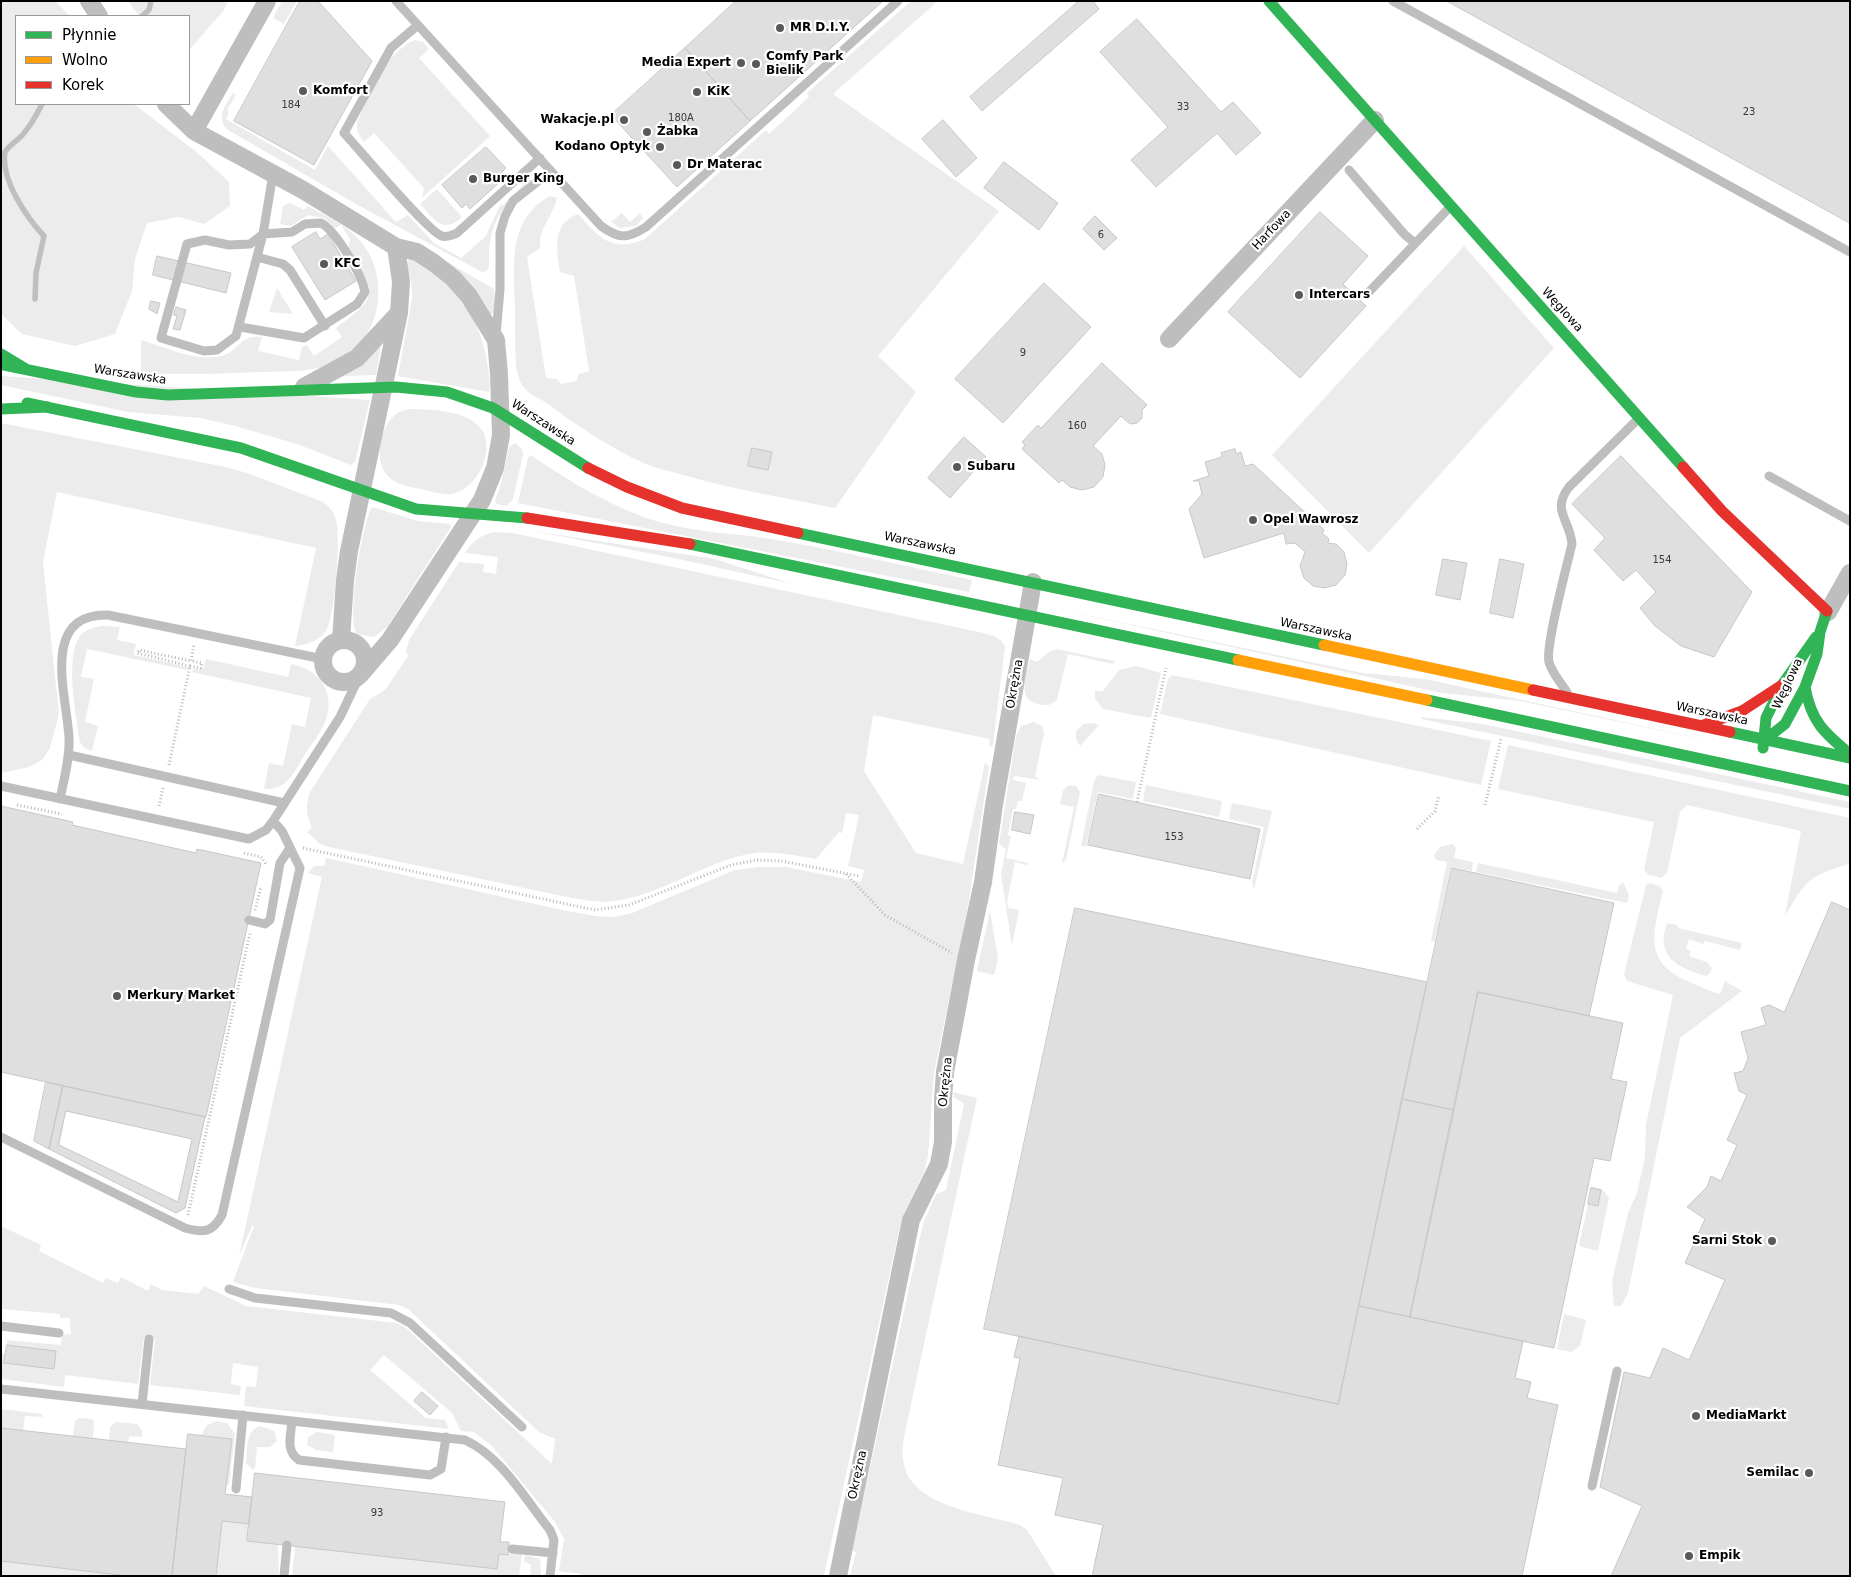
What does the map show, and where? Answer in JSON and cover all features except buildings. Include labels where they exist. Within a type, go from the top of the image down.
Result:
[{"type":"main road","name":"Węglowa","points":[[1270,1],[1722,511],[1828,612],[1820,632],[1782,685],[1766,718],[1766,739],[1757,770]]},
{"type":"main road","points":[[1,354],[26,369]]},
{"type":"main road","name":"Warszawska","points":[[1,364],[136,392],[160,394],[293,392],[384,388],[447,392],[464,396],[502,412],[576,461],[607,478],[634,491],[682,508],[1700,726],[1850,756]]},
{"type":"main road","points":[[1,398],[241,448],[361,491],[416,508],[438,512],[514,516],[717,548],[1850,791]]},
{"type":"main road","points":[[1,409],[48,407]]},
{"type":"main road","name":"Węglowa","points":[[1766,739],[1785,724],[1805,687],[1817,654],[1820,632]]},
{"type":"main road","points":[[1700,726],[1742,710],[1782,685]]},
{"type":"main road","points":[[1805,687],[1808,706],[1821,731],[1850,756]]},
{"type":"street","points":[[89,1],[98,15]]},
{"type":"street","points":[[194,131],[268,1]]},
{"type":"street","points":[[167,105],[194,131],[273,174],[396,247],[417,252],[453,278],[468,296],[496,340],[502,412],[501,435],[495,468],[486,492],[390,640],[360,675],[349,681],[336,680],[326,672],[323,658],[327,648],[341,640],[355,643],[364,654],[365,661],[360,675]]},
{"type":"street","name":"Harfowa","points":[[1169,339],[1375,120]]},
{"type":"street","points":[[341,640],[344,580],[399,312],[401,282],[396,247]]},
{"type":"street","points":[[293,392],[328,376],[357,358],[399,312]]},
{"type":"street","points":[[1828,612],[1850,573]]},
{"type":"street","name":"Okrężna","points":[[838,1576],[911,1220],[939,1164],[943,1142],[942,1099],[946,1072],[966,960],[983,882],[1033,582]]},
{"type":"lane","points":[[396,1],[601,226],[613,234],[630,237],[646,227],[898,1]]},
{"type":"lane","points":[[1393,1],[1850,252]]},
{"type":"lane","points":[[418,25],[391,48],[344,132],[413,210],[436,234],[442,237],[450,236],[456,233],[540,158]]},
{"type":"lane","points":[[1349,170],[1405,236],[1414,243]]},
{"type":"lane","points":[[496,340],[500,289],[500,233],[505,216],[513,202],[550,171]]},
{"type":"lane","points":[[240,327],[298,338],[310,336],[357,304],[365,292],[360,276],[331,230],[321,223],[314,222],[292,232],[263,234],[250,244],[229,245],[205,240],[187,244],[161,338],[204,351],[217,350],[236,336],[240,327],[263,234],[273,174]]},
{"type":"lane","points":[[1367,294],[1451,206]]},
{"type":"lane","points":[[257,257],[283,264],[290,270],[325,326]]},
{"type":"lane","points":[[1571,698],[1552,671],[1548,660],[1572,544],[1571,535],[1560,508],[1561,501],[1569,487],[1639,418]]},
{"type":"lane","points":[[1769,476],[1850,521]]},
{"type":"lane","points":[[60,798],[69,755],[63,648],[65,637],[75,624],[88,617],[108,615],[323,658]]},
{"type":"lane","points":[[1,786],[248,839],[266,830],[273,821],[340,717],[360,675]]},
{"type":"lane","points":[[69,755],[284,803]]},
{"type":"lane","points":[[1,1137],[185,1228],[200,1232],[209,1230],[216,1225],[222,1215],[300,868],[273,821]]},
{"type":"lane","points":[[251,920],[265,924],[270,920],[280,863],[290,848]]},
{"type":"lane","points":[[229,1289],[255,1298],[391,1313],[400,1316],[410,1323],[522,1427]]},
{"type":"lane","points":[[1,1326],[59,1333]]},
{"type":"lane","points":[[142,1404],[149,1339]]},
{"type":"lane","points":[[1592,1486],[1616,1371]]},
{"type":"lane","points":[[1,1389],[465,1440],[476,1445],[499,1466],[550,1530],[554,1540],[550,1576]]},
{"type":"lane","points":[[236,1489],[243,1415]]},
{"type":"lane","points":[[292,1420],[290,1448],[293,1456],[299,1460],[430,1475],[441,1469],[446,1437]]},
{"type":"lane","points":[[284,1576],[287,1545]]},
{"type":"lane","points":[[512,1548],[553,1553]]},
{"type":"path","points":[[191,661],[197,634]]},
{"type":"path","points":[[139,650],[191,661],[202,663],[202,668],[137,653],[139,650]]},
{"type":"path","points":[[156,819],[190,666]]},
{"type":"path","points":[[1137,802],[1166,668]]},
{"type":"path","points":[[1486,805],[1501,739]]},
{"type":"path","points":[[1417,829],[1435,811],[1439,795]]},
{"type":"path","points":[[10,804],[65,815]]},
{"type":"path","points":[[290,848],[302,848],[595,910],[629,906],[731,865],[756,860],[781,861],[859,876]]},
{"type":"path","points":[[235,851],[261,857],[266,865]]},
{"type":"path","points":[[845,873],[885,915],[966,960]]},
{"type":"path","points":[[185,1228],[251,920],[262,883]]},
{"type":"shaded area","points":[[1,1],[55,1],[69,15],[15,15],[15,105],[135,105],[199,154],[229,182],[230,206],[204,224],[179,217],[147,223],[135,259],[132,291],[115,334],[75,346],[22,334],[1,314]]},
{"type":"shaded area","points":[[128,1],[228,1],[224,10],[190,49],[190,15],[138,15]]},
{"type":"shaded area","points":[[282,1],[297,1],[284,24],[273,18]]},
{"type":"shaded area","points":[[911,1],[938,1],[833,94],[999,211],[878,356],[916,392],[835,508],[720,485],[650,466],[597,438],[525,389],[518,377],[516,367],[514,260],[520,231],[526,218],[536,206],[550,196],[557,198],[543,229],[540,248],[527,257],[546,378],[557,379],[561,384],[576,381],[579,374],[589,371],[574,276],[560,272],[557,246],[563,224],[569,218],[578,214],[600,236],[615,244],[634,243],[645,239],[766,130],[769,134],[809,97],[807,93]]},
{"type":"shaded area","points":[[415,40],[423,42],[429,49],[419,58],[490,136],[422,198],[424,188],[374,133],[364,142],[357,127],[367,101],[389,61],[400,49]]},
{"type":"shaded area","points":[[233,93],[236,95],[227,110],[229,112],[226,119],[315,170],[328,146],[396,222],[408,215],[434,243],[461,258],[486,236],[500,205],[503,205],[529,179],[531,181],[511,200],[498,218],[493,228],[489,252],[489,267],[486,271],[482,272],[356,204],[228,130],[222,121],[222,116],[224,107]]},
{"type":"shaded area","points":[[437,189],[462,217],[449,225],[439,223],[420,204]]},
{"type":"shaded area","points":[[290,203],[304,210],[308,206],[343,226],[361,242],[371,257],[378,291],[377,309],[371,326],[362,341],[350,354],[334,363],[306,370],[200,374],[141,373],[141,340],[180,353],[211,357],[228,354],[248,338],[262,337],[258,351],[299,360],[302,347],[307,345],[314,356],[342,337],[336,328],[361,308],[367,300],[369,293],[368,285],[348,249],[350,239],[341,225],[335,228],[324,218],[308,215],[291,226],[280,224],[283,206]]},
{"type":"shaded area","points":[[622,213],[630,222],[640,213],[643,218],[636,226],[620,228],[611,222]]},
{"type":"shaded area","points":[[1464,246],[1554,348],[1369,553],[1272,455]]},
{"type":"shaded area","points":[[410,258],[426,266],[453,288],[473,318],[485,352],[490,381],[489,392],[398,376],[412,299],[412,288],[407,263]]},
{"type":"shaded area","points":[[444,260],[494,289],[495,311],[492,314],[487,313]]},
{"type":"shaded area","points":[[277,288],[293,314],[269,312]]},
{"type":"shaded area","points":[[381,345],[376,375],[344,376],[345,375]]},
{"type":"shaded area","points":[[1,376],[370,400],[355,462],[351,465],[297,444],[235,426],[201,418],[128,412],[1,385]]},
{"type":"shaded area","points":[[416,409],[457,414],[472,420],[484,434],[486,455],[482,466],[477,476],[461,491],[443,494],[400,484],[392,480],[384,471],[381,463],[380,446],[385,428],[397,413]]},
{"type":"shaded area","points":[[1,423],[226,467],[250,474],[323,502],[335,517],[338,543],[332,611],[326,631],[312,642],[295,646],[316,548],[57,492],[43,562],[59,714],[50,748],[42,760],[29,767],[1,773]]},
{"type":"shaded area","points":[[515,443],[522,449],[523,455],[512,502],[509,502],[508,506],[496,504],[495,501],[501,484],[509,447]]},
{"type":"shaded area","points":[[531,455],[611,503],[663,523],[678,527],[768,538],[807,545],[972,580],[969,592],[518,503],[528,458]]},
{"type":"shaded area","points":[[372,507],[418,521],[450,524],[451,527],[387,627],[374,637],[357,634],[353,610],[360,550]]},
{"type":"shaded area","points":[[533,531],[715,559],[792,584],[674,558]]},
{"type":"shaded area","points":[[495,532],[513,533],[979,632],[998,638],[1005,647],[993,744],[989,748],[990,739],[873,715],[864,771],[916,853],[963,864],[985,763],[989,767],[968,906],[934,1073],[928,1156],[924,1172],[902,1217],[824,1576],[581,1576],[581,1574],[559,1571],[564,1539],[555,1522],[491,1445],[474,1432],[461,1431],[452,1413],[384,1355],[370,1370],[426,1418],[445,1420],[449,1429],[244,1406],[246,1386],[256,1387],[258,1367],[233,1363],[231,1384],[241,1386],[240,1395],[150,1385],[155,1339],[144,1337],[138,1384],[65,1375],[64,1387],[1,1379],[1,1353],[5,1353],[4,1363],[54,1368],[56,1351],[7,1345],[7,1340],[61,1345],[62,1335],[71,1334],[70,1318],[60,1318],[60,1314],[1,1309],[1,1226],[41,1245],[39,1251],[103,1283],[106,1278],[118,1283],[121,1277],[148,1291],[151,1284],[162,1290],[198,1294],[204,1286],[246,1306],[397,1323],[406,1328],[552,1464],[555,1439],[539,1432],[408,1309],[399,1305],[255,1288],[233,1282],[254,1226],[252,1226],[239,1256],[322,877],[308,873],[314,866],[324,866],[326,858],[567,911],[614,917],[632,913],[735,870],[758,867],[786,867],[861,882],[864,870],[848,866],[859,815],[846,813],[842,833],[839,832],[816,859],[778,853],[755,853],[719,863],[650,892],[632,898],[609,902],[572,898],[320,844],[307,832],[312,828],[307,810],[310,792],[370,699],[385,690],[408,656],[406,651],[409,640],[459,562],[484,564],[483,572],[496,574],[498,557],[465,553],[477,539]]},
{"type":"shaded area","points":[[1053,608],[1363,673],[1425,679],[1730,745],[1520,701],[1442,693]]},
{"type":"shaded area","points":[[102,626],[120,627],[117,640],[136,644],[134,655],[188,667],[187,670],[87,649],[81,677],[94,679],[85,722],[98,726],[92,751],[84,748],[80,742],[73,686],[73,656],[81,635],[88,630]]},
{"type":"shaded area","points":[[1056,649],[1115,661],[1113,664],[1068,654],[1057,700],[1049,705],[1038,704],[1031,701],[1025,690],[1030,659],[1037,662]]},
{"type":"shaded area","points":[[206,659],[288,677],[291,664],[311,672],[324,686],[329,704],[324,725],[292,775],[282,785],[264,789],[269,763],[283,766],[292,724],[305,727],[311,698],[192,672],[194,668],[203,670]]},
{"type":"shaded area","points":[[1136,666],[1161,673],[1151,718],[1103,709],[1095,698],[1095,690],[1102,692],[1119,670]]},
{"type":"shaded area","points":[[1172,675],[1491,741],[1481,785],[1160,714],[1168,679]]},
{"type":"shaded area","points":[[1422,717],[1483,724],[1850,802],[1850,809],[1421,719]]},
{"type":"shaded area","points":[[1034,722],[1042,726],[1044,733],[1035,776],[1040,780],[1014,776],[1013,780],[1026,783],[1022,801],[1018,801],[1016,809],[1013,809],[1008,835],[1011,836],[1006,858],[1028,863],[1027,865],[1015,862],[1007,902],[1008,908],[1019,910],[1012,946],[1001,874],[1006,849],[999,844],[1016,736],[1021,726]]},
{"type":"shaded area","points":[[1092,723],[1099,725],[1080,746],[1076,739],[1076,731],[1083,724]]},
{"type":"shaded area","points":[[1508,745],[1850,818],[1849,864],[1816,876],[1798,894],[1785,916],[1801,831],[1687,805],[1680,812],[1667,873],[1661,878],[1649,875],[1644,870],[1654,822],[1498,789]]},
{"type":"shaded area","points":[[1098,775],[1136,782],[1133,799],[1098,792],[1086,847],[1081,846],[1094,781]]},
{"type":"shaded area","points":[[1069,785],[1076,786],[1080,792],[1066,860],[1062,863],[1074,807],[1060,804],[1063,790]]},
{"type":"shaded area","points":[[1146,785],[1222,801],[1219,817],[1143,801]]},
{"type":"shaded area","points":[[1232,803],[1272,811],[1254,890],[1252,883],[1264,827],[1229,819]]},
{"type":"shaded area","points":[[1453,844],[1456,848],[1454,858],[1473,862],[1472,871],[1451,867],[1435,942],[1431,941],[1447,862],[1436,860],[1434,855],[1440,847]]},
{"type":"shaded area","points":[[1478,863],[1617,893],[1619,885],[1623,882],[1629,895],[1627,903],[1476,872]]},
{"type":"shaded area","points":[[1650,883],[1659,886],[1663,890],[1654,942],[1662,963],[1671,972],[1685,980],[1711,991],[1720,994],[1725,981],[1742,991],[1680,1038],[1628,1293],[1621,1306],[1614,1306],[1612,1281],[1628,1213],[1637,1193],[1645,1157],[1646,1125],[1673,995],[1627,981],[1624,974],[1646,885]]},
{"type":"shaded area","points":[[990,911],[998,958],[994,975],[977,971]]},
{"type":"shaded area","points":[[1667,923],[1677,925],[1678,928],[1742,943],[1740,950],[1705,941],[1703,944],[1689,939],[1686,949],[1691,951],[1689,956],[1707,962],[1712,968],[1706,976],[1696,973],[1678,964],[1666,952],[1664,934]]},
{"type":"shaded area","points":[[953,1092],[977,1098],[905,1434],[903,1459],[908,1475],[918,1488],[932,1498],[968,1512],[1020,1525],[1027,1530],[1056,1576],[850,1576],[856,1552],[852,1551],[923,1224],[936,1194],[946,1190],[964,1104],[955,1098]]},
{"type":"shaded area","points":[[1591,1186],[1602,1189],[1609,1198],[1598,1251],[1579,1246],[1588,1204],[1598,1206],[1601,1191],[1591,1188]]},
{"type":"shaded area","points":[[1564,1314],[1586,1320],[1580,1346],[1571,1352],[1557,1349]]},
{"type":"shaded area","points":[[1,1409],[42,1414],[42,1417],[25,1416],[23,1431],[1,1428]]},
{"type":"shaded area","points":[[79,1418],[94,1421],[93,1439],[73,1436],[75,1421]]},
{"type":"shaded area","points":[[216,1421],[227,1423],[235,1434],[229,1484],[226,1485],[232,1439],[202,1435],[206,1426]]},
{"type":"shaded area","points":[[116,1422],[137,1424],[142,1430],[142,1437],[129,1436],[128,1443],[109,1441],[110,1427]]},
{"type":"shaded area","points":[[260,1426],[274,1431],[277,1441],[270,1447],[257,1447],[255,1469],[252,1469],[246,1463],[248,1441],[255,1428]]},
{"type":"shaded area","points":[[317,1432],[335,1435],[333,1452],[316,1450],[307,1445],[308,1437]]},
{"type":"shaded area","points":[[222,1521],[249,1524],[247,1541],[278,1544],[279,1576],[216,1576]]},
{"type":"shaded area","points":[[295,1546],[497,1569],[499,1554],[522,1554],[519,1576],[292,1576]]},
{"type":"shaded area","points":[[525,1555],[540,1559],[541,1576],[530,1576],[531,1565],[524,1561]]},
{"type":"shaded area","points":[[1,1561],[128,1576],[1,1576]]},
{"type":"waterway","points":[[143,15],[149,10],[151,1]]},
{"type":"waterway","points":[[35,299],[36,273],[44,236],[16,197],[7,174],[5,152],[27,130],[41,105]]},
{"type":"traffic: fast","points":[[1269,1],[1683,467]]},
{"type":"traffic: fast","points":[[1,354],[26,369]]},
{"type":"traffic: fast","points":[[4,365],[136,392],[168,395],[396,387],[447,392],[493,408],[588,468]]},
{"type":"traffic: fast","points":[[27,403],[241,448],[416,509],[527,518]]},
{"type":"traffic: fast","points":[[1,409],[48,407]]},
{"type":"traffic: fast","points":[[798,533],[1324,645]]},
{"type":"traffic: fast","points":[[690,544],[1238,660]]},
{"type":"traffic: fast","points":[[1766,739],[1785,724],[1805,687],[1817,654],[1820,632],[1827,611]]},
{"type":"traffic: fast","points":[[1763,748],[1766,718],[1782,685],[1816,637]]},
{"type":"traffic: fast","points":[[1805,687],[1815,718],[1826,733],[1850,754]]},
{"type":"traffic: fast","points":[[1427,700],[1850,791]]},
{"type":"traffic: fast","points":[[1730,732],[1850,758]]},
{"type":"traffic: slow","points":[[1324,645],[1533,690]]},
{"type":"traffic: slow","points":[[1238,660],[1427,700]]},
{"type":"traffic: jam","points":[[1683,467],[1722,511],[1827,611]]},
{"type":"traffic: jam","points":[[588,468],[627,487],[682,508],[798,533]]},
{"type":"traffic: jam","points":[[527,518],[690,544]]},
{"type":"traffic: jam","points":[[1701,726],[1742,711],[1782,685]]},
{"type":"traffic: jam","points":[[1533,690],[1730,732]]},
{"type":"place","name":"MR D.I.Y.","points":[[780,28]]},
{"type":"place","name":"Media Expert","points":[[741,63]]},
{"type":"place","name":"Comfy Park Bielik","points":[[756,64]]},
{"type":"place","name":"Komfort","points":[[303,91]]},
{"type":"place","name":"KiK","points":[[697,92]]},
{"type":"place","name":"Wakacje.pl","points":[[624,120]]},
{"type":"place","name":"Żabka","points":[[647,132]]},
{"type":"place","name":"Kodano Optyk","points":[[660,147]]},
{"type":"place","name":"Dr Materac","points":[[677,165]]},
{"type":"place","name":"Burger King","points":[[473,179]]},
{"type":"place","name":"KFC","points":[[324,264]]},
{"type":"place","name":"Intercars","points":[[1299,295]]},
{"type":"place","name":"Subaru","points":[[957,467]]},
{"type":"place","name":"Opel Wawrosz","points":[[1253,520]]},
{"type":"place","name":"Merkury Market","points":[[117,996]]},
{"type":"place","name":"Sarni Stok","points":[[1772,1241]]},
{"type":"place","name":"MediaMarkt","points":[[1696,1416]]},
{"type":"place","name":"Semilac","points":[[1809,1473]]},
{"type":"place","name":"Empik","points":[[1689,1556]]}]
